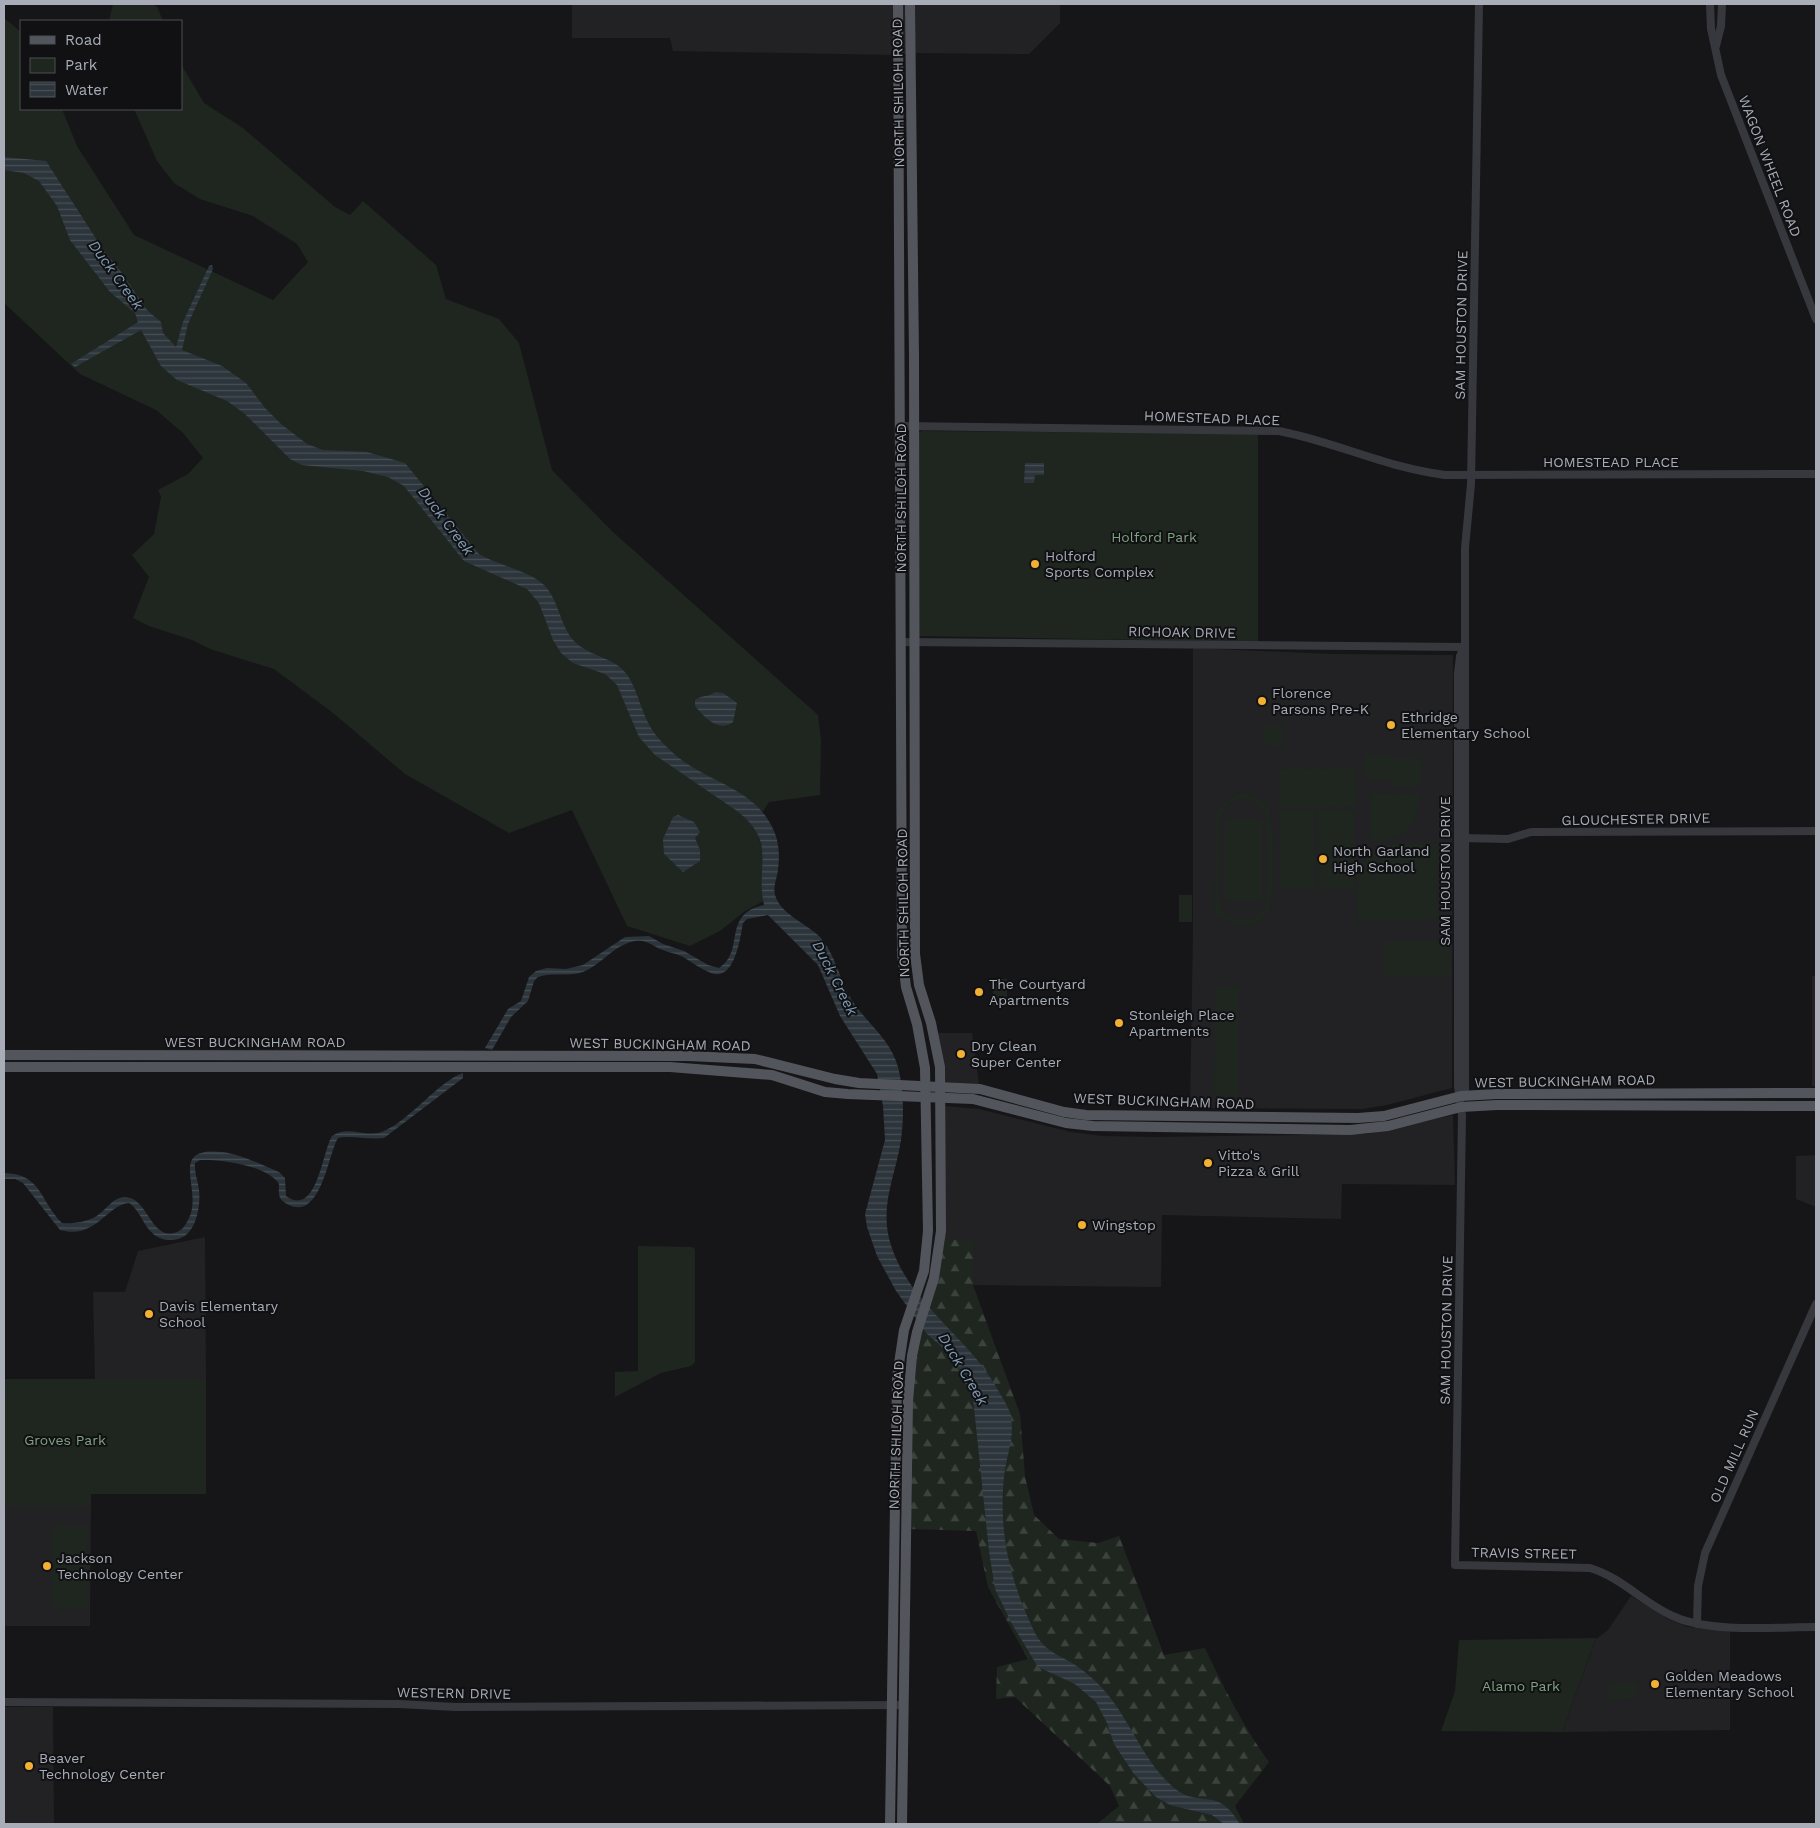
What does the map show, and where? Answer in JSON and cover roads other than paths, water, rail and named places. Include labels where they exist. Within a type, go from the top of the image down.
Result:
[{"type":"main road","name":"NORTH SHILOH ROAD","points":[[890,1824],[897,1377],[904,1330],[922,1277],[927,1251],[928,1231],[926,1091],[923,1056],[906,987],[902,954],[900,642],[902,426],[898,4]]},
{"type":"main road","name":"NORTH SHILOH ROAD","points":[[902,1824],[908,1401],[912,1356],[917,1332],[934,1278],[941,1231],[941,1092],[938,1054],[919,985],[915,954],[914,426],[910,4]]},
{"type":"main road","points":[[901,546],[914,546]]},
{"type":"main road","name":"WEST BUCKINGHAM ROAD","points":[[4,1055],[688,1056],[755,1059],[835,1079],[908,1091]]},
{"type":"main road","points":[[414,1056],[418,1067]]},
{"type":"main road","name":"WEST BUCKINGHAM ROAD","points":[[4,1067],[670,1068],[772,1075],[825,1092],[872,1095],[908,1091],[941,1092],[973,1099],[1025,1106],[1081,1125],[1372,1117],[1396,1119]]},
{"type":"main road","name":"WEST BUCKINGHAM ROAD","points":[[1138,1122],[1331,1130],[1368,1129],[1396,1119],[1461,1102],[1519,1094],[1816,1094]]},
{"type":"main road","name":"WEST BUCKINGHAM ROAD","points":[[1461,1102],[1497,1105],[1816,1106]]},
{"type":"main road","points":[[1331,1119],[1331,1130]]},
{"type":"main road","points":[[904,1330],[917,1332]]},
{"type":"main road","points":[[893,1537],[907,1537]]},
{"type":"main road","points":[[892,1661],[904,1661]]},
{"type":"street","name":"SAM HOUSTON DRIVE","points":[[1456,1565],[1461,1102],[1465,1090],[1461,971],[1466,655],[1464,647],[1466,548],[1471,476],[1479,4]]},
{"type":"street","points":[[1710,8],[1722,8]]},
{"type":"street","name":"WAGON WHEEL ROAD","points":[[1710,8],[1710,23],[1721,75],[1816,319]]},
{"type":"street","name":"WAGON WHEEL ROAD","points":[[1715,48],[1721,26],[1722,8]]},
{"type":"street","name":"HOMESTEAD PLACE","points":[[902,426],[1279,431],[1315,439],[1384,463],[1437,474],[1471,476],[1816,474]]},
{"type":"street","name":"RICHOAK DRIVE","points":[[900,642],[1464,647]]},
{"type":"street","name":"GLOUCHESTER DRIVE","points":[[1462,838],[1508,839],[1531,832],[1816,831]]},
{"type":"street","name":"OLD MILL RUN","points":[[1697,1624],[1698,1586],[1705,1553],[1816,1304]]},
{"type":"street","name":"TRAVIS STREET","points":[[1456,1565],[1590,1568],[1605,1572],[1621,1581],[1654,1606],[1675,1617],[1697,1624],[1816,1627]]},
{"type":"street","name":"WESTERN DRIVE","points":[[4,1702],[399,1704],[456,1707],[904,1705]]},
{"type":"water","name":"Duck Creek","points":[[4,157],[46,161],[104,251],[119,269],[147,310],[161,322],[163,333],[176,347],[183,322],[209,266],[212,265],[213,269],[188,324],[182,350],[222,366],[246,383],[265,408],[281,424],[307,444],[323,450],[367,452],[405,463],[479,554],[538,580],[549,591],[569,635],[574,641],[587,651],[610,661],[623,670],[631,682],[651,728],[672,752],[684,762],[741,794],[754,803],[765,815],[777,838],[779,864],[774,888],[777,900],[785,911],[815,932],[825,943],[833,957],[848,994],[861,1013],[883,1038],[894,1056],[898,1067],[903,1104],[903,1122],[887,1208],[889,1236],[902,1271],[914,1290],[974,1356],[987,1373],[1009,1410],[1012,1430],[1004,1477],[1003,1518],[1005,1538],[1008,1558],[1019,1596],[1035,1633],[1046,1648],[1080,1668],[1103,1689],[1121,1713],[1153,1765],[1173,1787],[1182,1794],[1215,1801],[1223,1805],[1240,1824],[1224,1824],[1212,1815],[1170,1805],[1156,1797],[1134,1774],[1114,1744],[1107,1723],[1096,1702],[1075,1684],[1038,1667],[1012,1624],[995,1589],[989,1551],[973,1398],[961,1372],[949,1353],[927,1334],[896,1291],[877,1256],[867,1227],[865,1214],[885,1140],[883,1106],[877,1074],[840,1016],[818,965],[768,915],[747,919],[743,923],[735,957],[726,971],[719,974],[711,973],[681,956],[646,942],[635,941],[621,946],[596,965],[583,972],[538,977],[534,981],[528,1001],[511,1017],[492,1050],[485,1048],[508,1009],[521,1001],[529,977],[536,971],[547,968],[566,969],[583,965],[625,937],[649,936],[663,944],[684,951],[708,965],[719,968],[727,961],[738,924],[743,916],[751,910],[764,905],[761,844],[750,823],[737,811],[655,755],[639,737],[617,685],[605,674],[573,663],[561,653],[553,640],[539,603],[527,589],[464,561],[404,486],[388,477],[363,471],[302,465],[290,459],[245,414],[227,401],[177,380],[161,366],[141,330],[75,367],[71,364],[138,322],[135,313],[110,292],[70,240],[57,206],[39,181],[24,173],[4,170]]},
{"type":"water","points":[[1025,463],[1044,463],[1044,475],[1035,475],[1034,483],[1024,483]]},
{"type":"water","points":[[715,692],[723,693],[737,703],[733,722],[728,725],[717,725],[703,715],[695,706],[695,700]]},
{"type":"water","points":[[678,815],[694,822],[700,832],[695,838],[700,850],[700,861],[683,872],[664,854],[663,839],[673,817]]},
{"type":"water","points":[[463,1073],[463,1078],[384,1138],[338,1138],[322,1184],[308,1204],[299,1207],[287,1204],[282,1200],[279,1196],[279,1184],[273,1177],[264,1172],[242,1164],[200,1160],[195,1163],[199,1197],[196,1219],[189,1232],[178,1239],[166,1240],[156,1236],[129,1203],[114,1209],[92,1226],[83,1230],[72,1232],[60,1230],[23,1183],[15,1179],[4,1179],[4,1173],[16,1174],[33,1183],[62,1223],[91,1219],[100,1214],[115,1200],[124,1197],[136,1201],[157,1228],[170,1234],[183,1228],[192,1209],[190,1173],[191,1163],[195,1156],[205,1152],[222,1152],[251,1160],[279,1172],[285,1178],[286,1196],[296,1200],[305,1198],[312,1191],[317,1180],[332,1136],[345,1131],[377,1133],[384,1131],[394,1126],[444,1084]]},
{"type":"place","name":"Holford Sports Complex","points":[[1035,564]]},
{"type":"place","name":"Florence Parsons Pre-K","points":[[1262,701]]},
{"type":"place","name":"Ethridge Elementary School","points":[[1391,725]]},
{"type":"place","name":"North Garland High School","points":[[1323,859]]},
{"type":"place","name":"The Courtyard Apartments","points":[[979,992]]},
{"type":"place","name":"Stonleigh Place Apartments","points":[[1119,1023]]},
{"type":"place","name":"Dry Clean Super Center","points":[[961,1054]]},
{"type":"place","name":"Vitto's Pizza & Grill","points":[[1208,1163]]},
{"type":"place","name":"Wingstop","points":[[1082,1225]]},
{"type":"place","name":"Davis Elementary School","points":[[149,1314]]},
{"type":"place","name":"Jackson Technology Center","points":[[47,1566]]},
{"type":"place","name":"Golden Meadows Elementary School","points":[[1655,1684]]},
{"type":"place","name":"Beaver Technology Center","points":[[29,1766]]},
{"type":"park label","name":"Holford Park","points":[[1154,537]]},
{"type":"park label","name":"Groves Park","points":[[65,1440]]},
{"type":"park label","name":"Alamo Park","points":[[1521,1686]]}]
